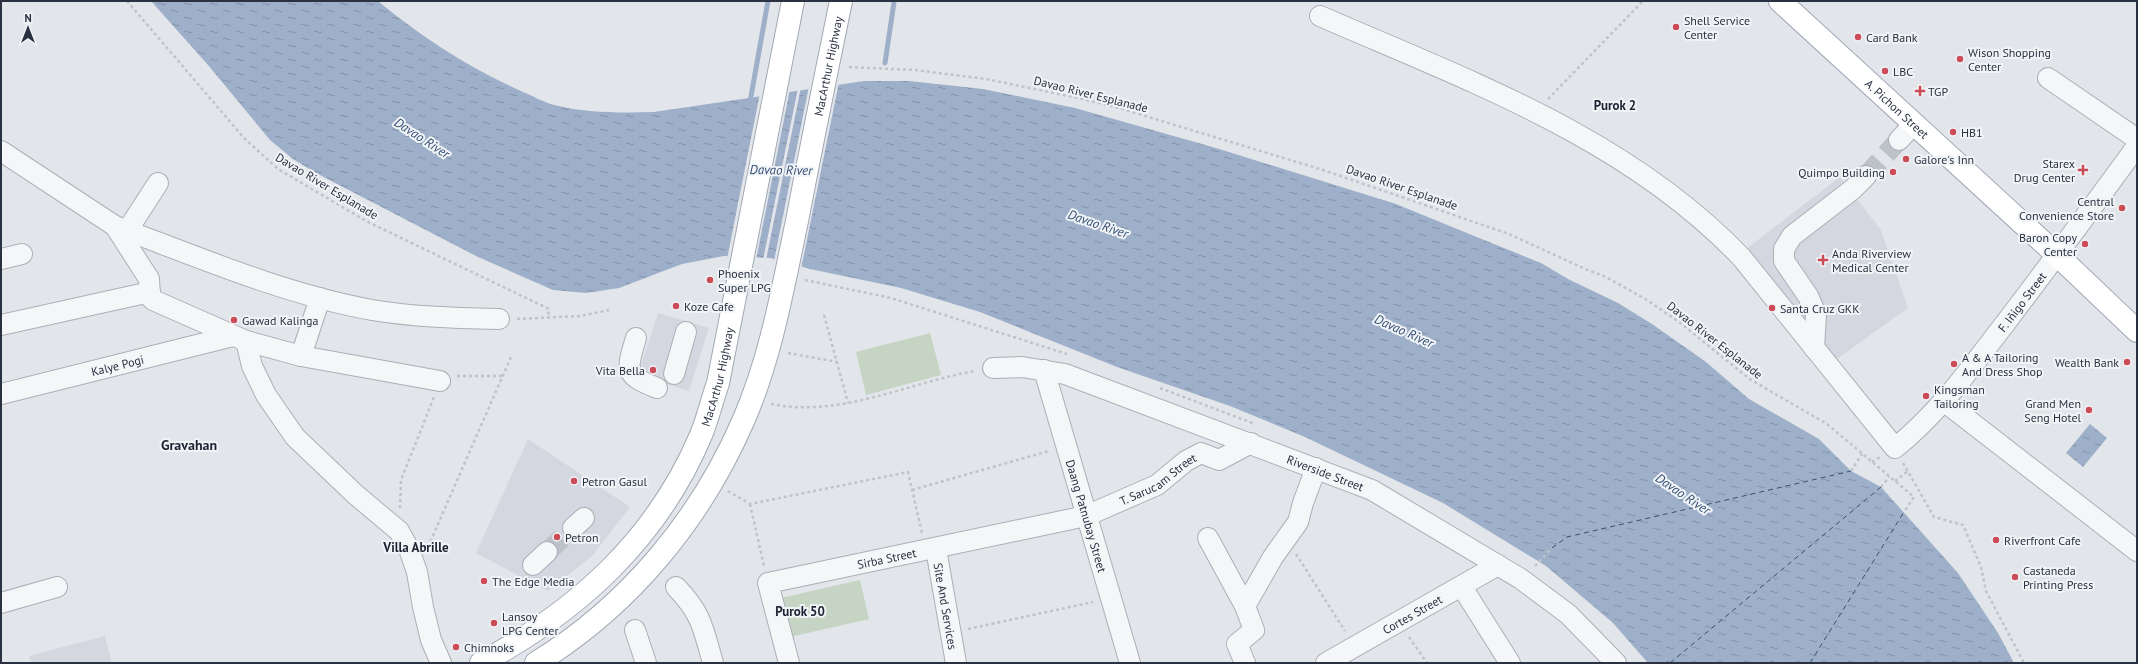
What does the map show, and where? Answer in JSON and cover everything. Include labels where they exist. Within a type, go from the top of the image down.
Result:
[{"type":"main road","name":"MacArthur Highway","points":[[481,663],[517,643],[567,608],[601,579],[626,554],[660,508],[684,470],[701,434],[711,406],[722,360],[793,1]]},
{"type":"main road","name":"MacArthur Highway","points":[[536,663],[568,641],[622,597],[649,569],[685,523],[732,445],[745,417],[761,370],[787,269],[841,1]]},
{"type":"main road","name":"A. Pichon Street","points":[[1780,1],[2058,255],[2137,331]]},
{"type":"street","points":[[1320,16],[1537,111],[1628,164],[1665,188],[1698,214],[1742,258],[1895,448]]},
{"type":"street","points":[[2048,78],[2137,139]]},
{"type":"street","points":[[1899,140],[1914,124]]},
{"type":"street","name":"F. Iñigo Street","points":[[1895,448],[1920,427],[1945,402],[2058,255],[2137,146]]},
{"type":"street","points":[[1,152],[121,229],[207,262],[320,298],[371,310],[416,316],[499,319]]},
{"type":"street","points":[[1814,348],[1816,314],[1808,296],[1784,261],[1784,249],[1792,236],[1853,189],[1866,176]]},
{"type":"street","points":[[121,229],[158,183]]},
{"type":"street","points":[[121,229],[149,279],[150,292],[153,300],[240,338],[301,356],[440,381]]},
{"type":"street","points":[[1,259],[22,254]]},
{"type":"street","points":[[1,325],[150,292]]},
{"type":"street","points":[[301,356],[320,298]]},
{"type":"street","points":[[674,374],[686,332]]},
{"type":"street","points":[[240,338],[254,372],[266,395],[295,437],[335,477],[400,531],[410,549],[417,572],[423,607],[432,640],[441,663]]},
{"type":"street","name":"Kalye Pogi","points":[[1,394],[240,338]]},
{"type":"street","points":[[636,338],[629,362],[631,374],[638,380],[657,388]]},
{"type":"street","name":"Riverside Street","points":[[994,368],[1044,370],[1065,374],[1101,386],[1372,490],[1498,565],[1568,614],[1616,663]]},
{"type":"street","name":"Daang Patnubay Street","points":[[1044,370],[1129,663]]},
{"type":"street","points":[[1945,402],[2137,551]]},
{"type":"street","name":"T. Sarucam Street","points":[[1086,516],[1157,484],[1186,461],[1201,453],[1219,460],[1251,443]]},
{"type":"street","points":[[1245,606],[1286,538],[1298,522],[1303,503],[1316,468]]},
{"type":"street","name":"Sirba Street","points":[[768,583],[931,550],[1086,516]]},
{"type":"street","points":[[1208,538],[1245,606],[1254,630],[1237,644],[1245,663]]},
{"type":"street","name":"Site And Services","points":[[931,550],[950,630],[956,663]]},
{"type":"street","name":"Cortes Street","points":[[1326,663],[1352,654],[1400,622],[1498,565]]},
{"type":"street","points":[[768,583],[789,663]]},
{"type":"street","points":[[1,603],[57,587]]},
{"type":"street","points":[[676,587],[692,604],[698,613],[713,663]]},
{"type":"street","points":[[1462,587],[1510,663]]},
{"type":"street","points":[[634,630],[646,663]]},
{"type":"path","name":"Davao River Esplanade","points":[[127,1],[244,138],[278,169],[366,221],[549,309],[548,318]]},
{"type":"path","points":[[1537,111],[1643,1]]},
{"type":"path","name":"Davao River Esplanade","points":[[849,67],[915,70],[986,79],[1118,108],[1331,173],[1509,234],[1606,277],[1647,300],[1690,330],[1751,380],[1827,424],[1914,496],[1904,512]]},
{"type":"path","points":[[499,319],[580,316],[609,310]]},
{"type":"path","points":[[824,315],[848,403]]},
{"type":"path","points":[[787,353],[837,362]]},
{"type":"path","points":[[417,572],[511,357]]},
{"type":"path","points":[[764,402],[791,408],[848,403],[966,372]]},
{"type":"path","points":[[400,531],[402,480],[440,381],[452,376],[502,376]]},
{"type":"path","points":[[912,490],[1066,446]]},
{"type":"path","points":[[1895,448],[1934,517],[1963,524],[1981,567],[1986,591],[2024,663]]},
{"type":"path","points":[[1851,471],[1862,454]]},
{"type":"path","points":[[1895,481],[1908,471]]},
{"type":"path","points":[[724,489],[750,504],[908,472],[912,490],[931,550]]},
{"type":"path","points":[[1881,487],[1889,476]]},
{"type":"path","points":[[750,504],[768,583]]},
{"type":"path","points":[[1286,538],[1352,654]]},
{"type":"path","points":[[1532,568],[1552,548]]},
{"type":"path","points":[[950,630],[964,630],[1110,598]]},
{"type":"path","points":[[1400,622],[1427,663]]},
{"type":"shaded area","name":"Anda Riverview Medical Center","points":[[1840,177],[1881,230],[1908,308],[1833,362],[1746,249]]},
{"type":"shaded area","points":[[658,313],[709,328],[689,391],[638,375]]},
{"type":"shaded area","points":[[528,439],[630,507],[592,556],[548,591],[476,553]]},
{"type":"shaded area","points":[[105,636],[112,663],[31,663],[29,656]]},
{"type":"green space","points":[[930,333],[941,375],[866,395],[856,352]]},
{"type":"green space","points":[[860,580],[869,619],[790,637],[781,598]]},
{"type":"water","name":"Davao River","points":[[151,1],[378,1],[429,40],[484,73],[542,101],[578,110],[654,112],[864,81],[909,81],[983,89],[1075,108],[1216,148],[1396,204],[1541,263],[1568,279],[1618,303],[1652,324],[1706,362],[1749,399],[1819,439],[1851,471],[1881,487],[1958,573],[1998,633],[2014,663],[1648,663],[1613,623],[1546,566],[1443,503],[1305,437],[1230,406],[1117,367],[980,312],[901,288],[810,269],[770,258],[724,256],[682,264],[619,288],[586,293],[553,290],[478,257],[316,173],[293,159],[270,140],[208,65]]},
{"type":"water","points":[[2090,424],[2107,438],[2083,467],[2066,453]]},
{"type":"pier","points":[[839,82],[801,269],[774,261],[809,86]]},
{"type":"pier","points":[[801,87],[766,260],[763,260],[798,88]]},
{"type":"pier","points":[[790,89],[756,260],[727,259],[760,93]]},
{"type":"waterway","points":[[750,102],[768,1]]},
{"type":"waterway","points":[[885,63],[894,2]]},
{"type":"ferry route","points":[[1552,548],[1567,537],[1851,471]]},
{"type":"ferry route","points":[[1670,663],[1881,487]]},
{"type":"ferry route","points":[[1810,663],[1904,512]]},
{"type":"tunnel","points":[[1866,176],[1899,140]]},
{"type":"tunnel","points":[[547,552],[573,528]]},
{"type":"place","name":"Shell Service Center","points":[[1676,27]]},
{"type":"place","name":"Card Bank","points":[[1858,37]]},
{"type":"place","name":"Wison Shopping Center","points":[[1960,59]]},
{"type":"place","name":"LBC","points":[[1885,71]]},
{"type":"place","name":"TGP","points":[[1920,91]]},
{"type":"place","name":"HB1","points":[[1953,132]]},
{"type":"place","name":"Galore's Inn","points":[[1906,159]]},
{"type":"place","name":"Starex Drug Center","points":[[2083,170]]},
{"type":"place","name":"Quimpo Building","points":[[1893,172]]},
{"type":"place","name":"Central Convenience Store","points":[[2122,208]]},
{"type":"place","name":"Baron Copy Center","points":[[2085,244]]},
{"type":"place","name":"Anda Riverview Medical Center","points":[[1823,260]]},
{"type":"place","name":"Phoenix Super LPG","points":[[710,280]]},
{"type":"place","name":"Koze Cafe","points":[[676,306]]},
{"type":"place","name":"Santa Cruz GKK","points":[[1772,308]]},
{"type":"place","name":"Gawad Kalinga","points":[[234,320]]},
{"type":"place","name":"Wealth Bank","points":[[2127,362]]},
{"type":"place","name":"A & A Tailoring And Dress Shop","points":[[1954,364]]},
{"type":"place","name":"Vita Bella","points":[[653,370]]},
{"type":"place","name":"Kingsman Tailoring","points":[[1926,396]]},
{"type":"place","name":"Grand Men Seng Hotel","points":[[2089,410]]},
{"type":"place","name":"Petron Gasul","points":[[574,481]]},
{"type":"place","name":"Petron","points":[[557,537]]},
{"type":"place","name":"Riverfront Cafe","points":[[1996,540]]},
{"type":"place","name":"Castaneda Printing Press","points":[[2015,577]]},
{"type":"place","name":"The Edge Media","points":[[484,581]]},
{"type":"place","name":"Lansoy LPG Center","points":[[494,623]]},
{"type":"place","name":"Chimnoks","points":[[456,647]]},
{"type":"district","name":"Purok 2","points":[[1615,105]]},
{"type":"district","name":"Gravahan","points":[[189,445]]},
{"type":"district","name":"Villa Abrille","points":[[416,547]]},
{"type":"district","name":"Purok 50","points":[[800,611]]}]
